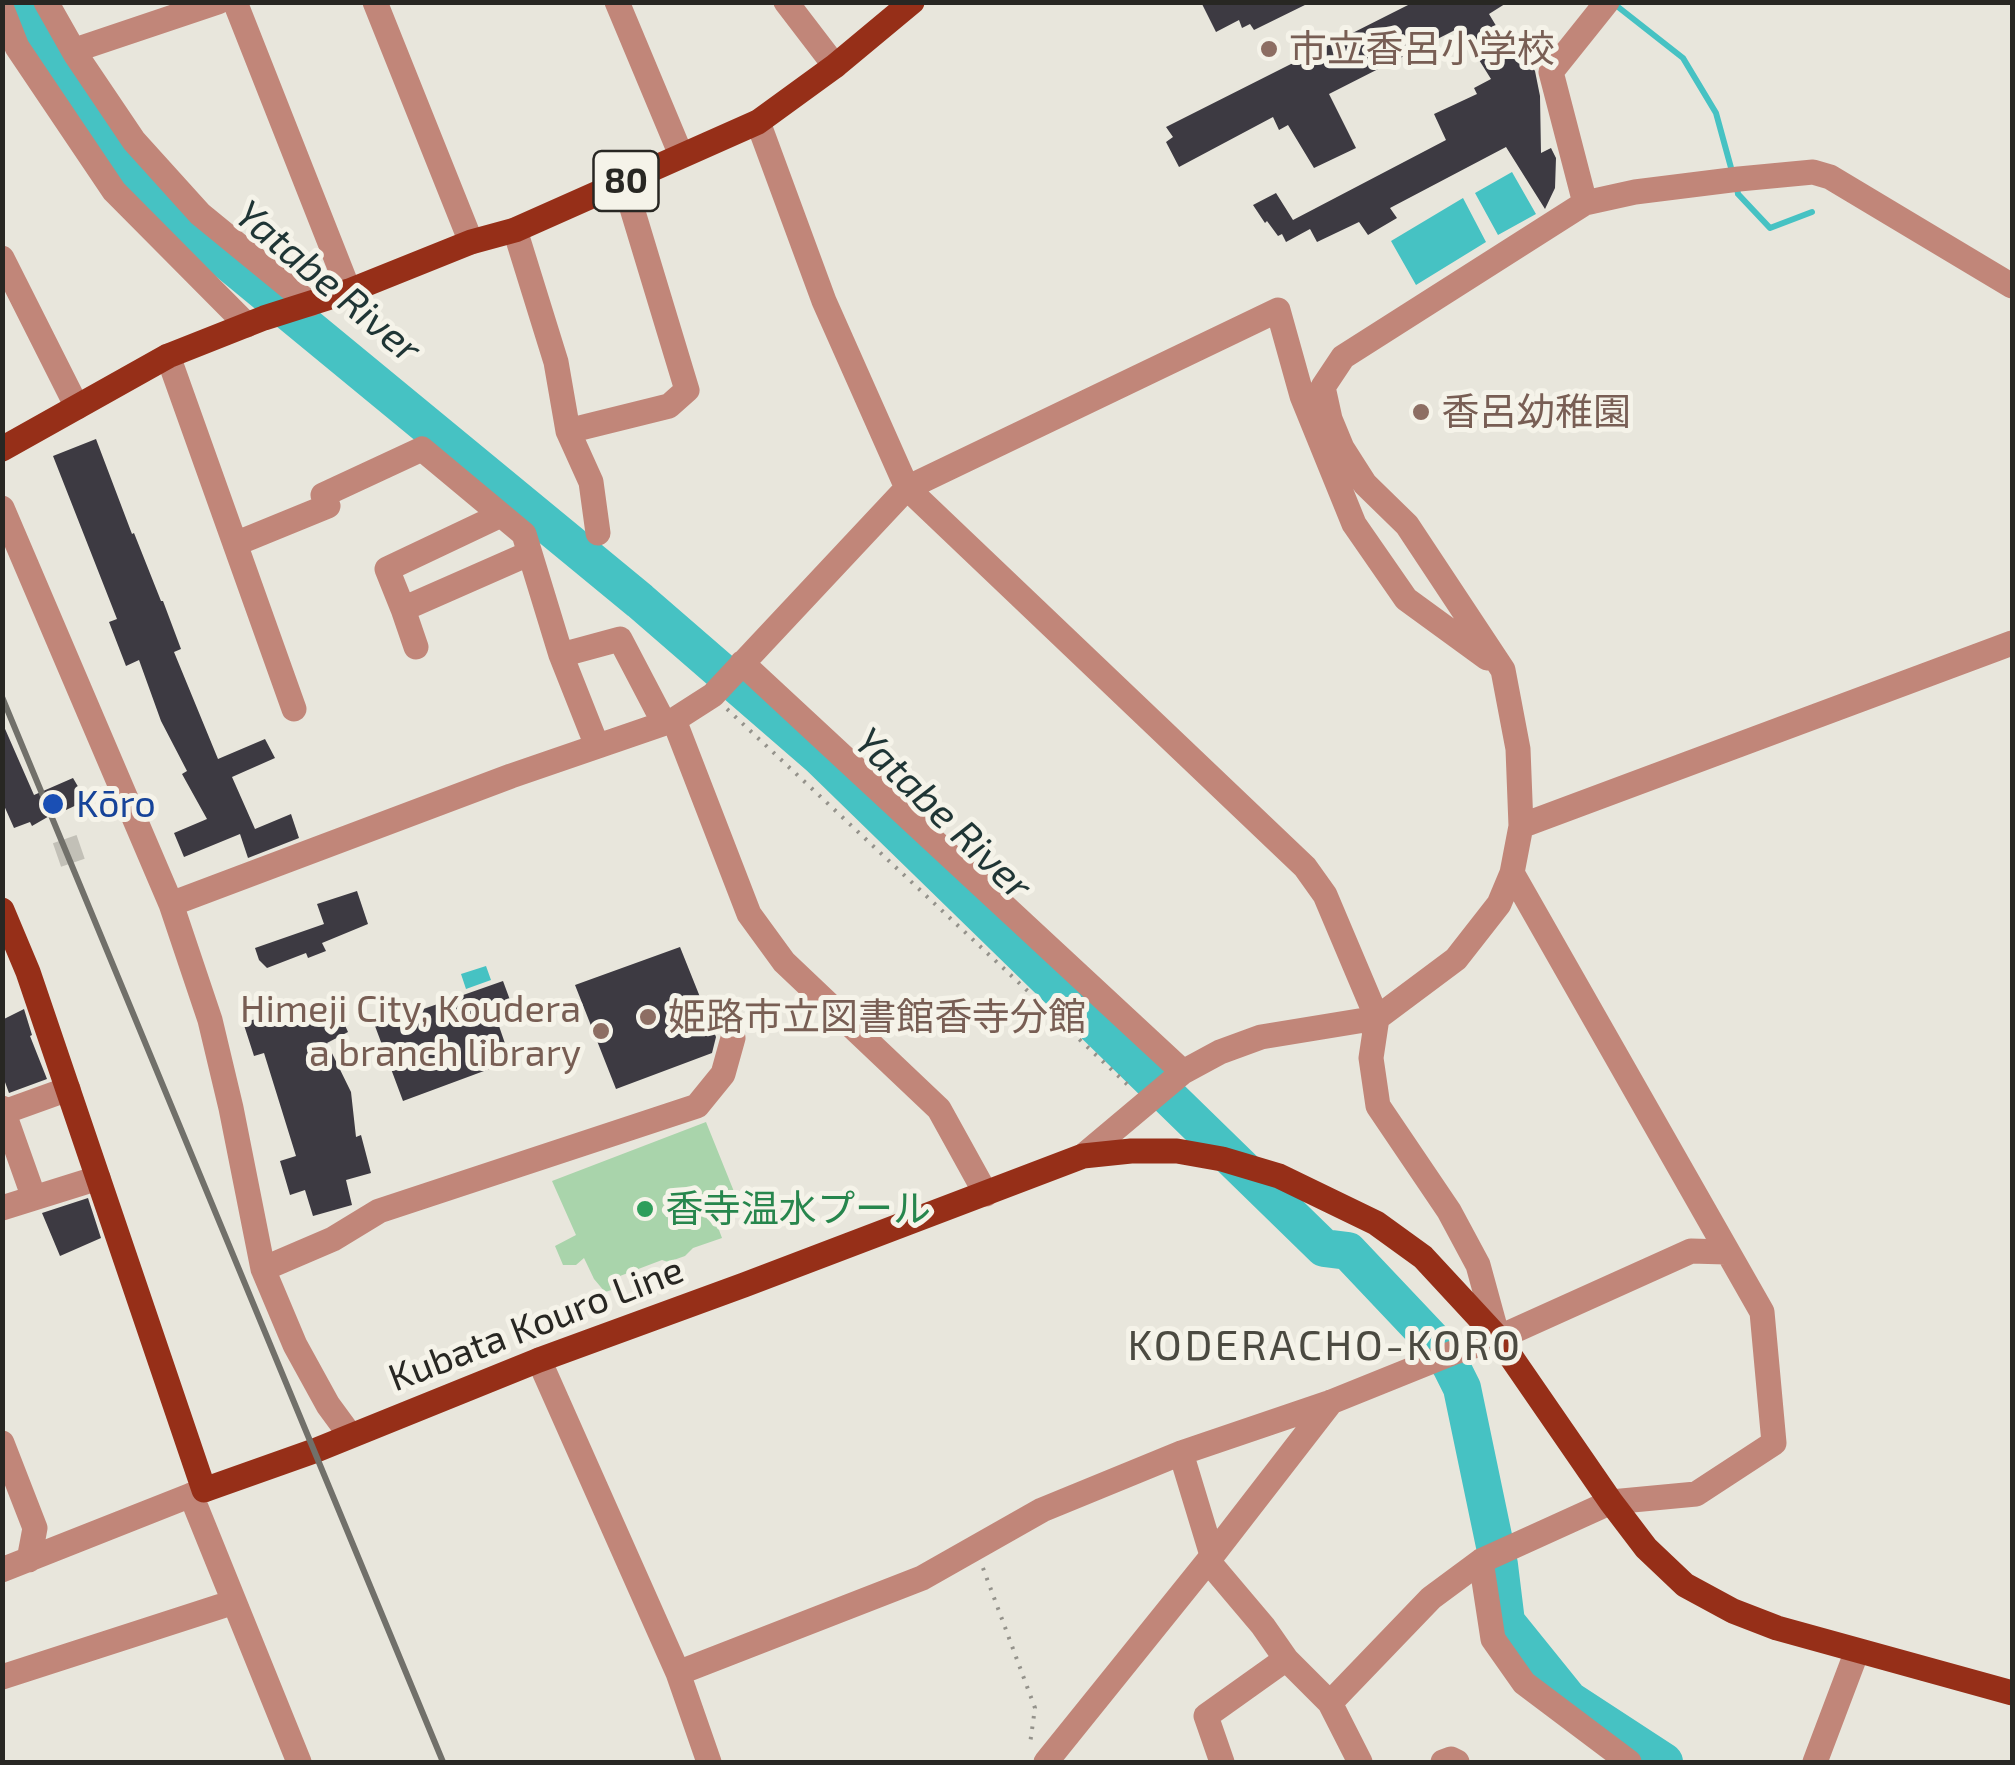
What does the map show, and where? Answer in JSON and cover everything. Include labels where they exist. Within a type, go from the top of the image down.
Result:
[{"type":"main road","name":"80","points":[[2,449],[168,356],[471,242],[515,230],[758,122],[912,2]]},
{"type":"main road","points":[[2,910],[28,972],[98,1178],[197,1492]]},
{"type":"main road","name":"Kubata Kouro Line","points":[[197,1492],[314,1451],[538,1360],[1083,1156],[1177,1151],[1280,1176],[1376,1223],[1423,1257],[1498,1338],[1610,1502],[1646,1548],[1685,1586],[1776,1628],[2012,1693]]},
{"type":"street","points":[[46,2],[76,56],[134,141],[200,214],[310,304]]},
{"type":"street","points":[[81,48],[218,2]]},
{"type":"street","points":[[235,2],[349,291]]},
{"type":"street","points":[[375,2],[471,242]]},
{"type":"street","points":[[617,2],[681,155]]},
{"type":"street","points":[[786,2],[834,66]]},
{"type":"street","points":[[1585,204],[1551,72],[1604,6]]},
{"type":"street","points":[[2,9],[17,47],[114,192],[255,322]]},
{"type":"street","points":[[758,122],[824,301],[907,488],[1305,867],[1326,895],[1377,1018],[1371,1058],[1378,1106],[1449,1211],[1478,1265],[1498,1338]]},
{"type":"street","points":[[1323,387],[1343,358],[1585,204],[1634,192],[1813,172],[1830,177],[2012,286]]},
{"type":"street","points":[[568,431],[669,406],[687,390],[624,182]]},
{"type":"street","points":[[515,230],[556,362],[568,431],[590,482],[598,533]]},
{"type":"street","points":[[2,258],[77,406]]},
{"type":"street","points":[[170,904],[511,776],[669,722],[712,695],[907,488],[1278,310]]},
{"type":"street","points":[[1083,1156],[1183,1072],[1220,1052],[1261,1037],[1377,1018],[1456,959],[1499,904],[1512,873],[1521,826],[1518,749],[1503,670],[1406,525],[1365,484],[1350,460],[1330,419],[1323,387],[1303,361],[1278,310]]},
{"type":"street","points":[[1278,310],[1302,396],[1354,524],[1406,599],[1503,670]]},
{"type":"street","points":[[168,356],[294,709]]},
{"type":"street","points":[[235,544],[328,506],[323,495],[422,449],[524,534],[561,654],[597,746]]},
{"type":"street","points":[[2,508],[170,904],[214,1038],[232,1108],[263,1269],[296,1345],[328,1405],[350,1435]]},
{"type":"street","points":[[416,647],[386,569],[500,514]]},
{"type":"street","points":[[403,609],[528,554]]},
{"type":"street","points":[[561,654],[620,639],[669,722],[749,914],[784,962],[939,1109],[986,1194]]},
{"type":"street","points":[[1521,826],[2012,643]]},
{"type":"street","points":[[742,663],[1183,1072]]},
{"type":"street","points":[[1330,1703],[1431,1598],[1481,1561],[1610,1502],[1696,1494],[1774,1443],[1762,1312],[1512,873]]},
{"type":"street","points":[[263,1269],[333,1239],[379,1211],[697,1106],[722,1074],[732,1038]]},
{"type":"street","points":[[34,1198],[3,1110],[68,1089]]},
{"type":"street","points":[[2,1208],[98,1178]]},
{"type":"street","points":[[678,1673],[922,1578],[1042,1510],[1181,1453],[1331,1402],[1498,1338],[1691,1250],[1726,1252]]},
{"type":"street","points":[[538,1360],[678,1673],[709,1762]]},
{"type":"street","points":[[1037,1757],[1210,1558],[1331,1402]]},
{"type":"street","points":[[2,1442],[35,1528],[29,1560]]},
{"type":"street","points":[[1181,1453],[1210,1558],[1286,1659],[1330,1703],[1360,1762]]},
{"type":"street","points":[[2,1570],[197,1492],[234,1602],[299,1762]]},
{"type":"street","points":[[1481,1561],[1492,1639],[1524,1682],[1629,1762]]},
{"type":"street","points":[[2,1677],[234,1602]]},
{"type":"street","points":[[1815,1762],[1857,1651]]},
{"type":"street","points":[[1222,1762],[1206,1716],[1286,1659]]},
{"type":"street","points":[[1444,1762],[1450,1758],[1457,1762]]},
{"type":"path","points":[[712,695],[1147,1102]]},
{"type":"path","points":[[976,1548],[1035,1708],[1037,1757]]},
{"type":"green space","name":"香寺温水プール","points":[[706,1122],[739,1204],[713,1214],[722,1238],[693,1248],[685,1256],[662,1260],[612,1279],[618,1288],[605,1292],[584,1258],[576,1265],[563,1265],[555,1246],[576,1235],[552,1181]]},
{"type":"water","points":[[1512,172],[1536,214],[1498,235],[1475,193]]},
{"type":"water","points":[[1463,198],[1486,242],[1416,285],[1391,241]]},
{"type":"water","points":[[486,966],[491,980],[466,989],[461,974]]},
{"type":"building","points":[[1201,2],[1311,2],[1254,30],[1250,24],[1242,28],[1239,20],[1216,32]]},
{"type":"building","points":[[1414,2],[1508,2],[1489,14],[1519,64],[1527,59],[1535,71],[1540,96],[1541,153],[1551,148],[1556,158],[1555,188],[1545,209],[1506,147],[1390,208],[1397,218],[1368,235],[1359,222],[1317,242],[1310,229],[1286,242],[1282,234],[1278,236],[1265,223],[1253,205],[1276,193],[1293,220],[1446,140],[1434,114],[1477,94],[1474,88],[1491,79],[1459,28],[1329,94],[1356,148],[1314,168],[1288,125],[1279,130],[1273,117],[1179,167],[1166,142],[1173,137],[1166,127]]},
{"type":"building","points":[[96,439],[132,534],[163,601],[181,649],[174,652],[218,759],[265,739],[275,758],[232,777],[255,829],[291,814],[299,838],[248,858],[240,834],[184,857],[174,833],[207,819],[182,774],[187,771],[161,721],[139,660],[126,666],[109,622],[117,619],[53,456]]},
{"type":"building","points":[[2,722],[34,795],[73,778],[83,802],[66,810],[65,807],[32,826],[30,822],[14,828],[2,801]]},
{"type":"building","points":[[357,891],[368,924],[322,943],[326,951],[308,958],[306,953],[267,968],[259,960],[255,948],[324,924],[317,904]]},
{"type":"building","name":"姫路市立図書館香寺分館","points":[[680,947],[716,1037],[712,1053],[616,1089],[575,985]]},
{"type":"building","points":[[503,981],[517,1019],[499,1026],[511,1061],[403,1101],[375,1026]]},
{"type":"building","points":[[335,1003],[348,1032],[327,1043],[351,1092],[356,1137],[361,1135],[371,1173],[346,1180],[352,1205],[313,1216],[305,1190],[290,1195],[280,1161],[296,1156],[264,1053],[254,1056],[243,1022],[283,1013],[288,1024]]},
{"type":"building","points":[[24,1009],[47,1079],[9,1093],[2,1074],[2,1020]]},
{"type":"building","points":[[88,1198],[101,1238],[60,1256],[42,1213]]},
{"type":"waterway","name":"Yatabe River","points":[[28,2],[78,97],[124,168],[204,242],[640,601],[820,757],[1324,1248],[1348,1251],[1436,1344],[1462,1388],[1499,1565],[1506,1622],[1569,1700],[1664,1762]]},
{"type":"waterway","points":[[1613,3],[1683,58],[1716,113],[1733,175]]},
{"type":"waterway","points":[[1737,187],[1738,194],[1770,228],[1812,212]]},
{"type":"tunnel","points":[[57,855],[86,845]]},
{"type":"railway","points":[[2,697],[443,1762]]},
{"type":"place","name":"市立香呂小学校","points":[[1269,49]]},
{"type":"place","name":"香呂幼稚園","points":[[1421,412]]},
{"type":"place","name":"Kōro","points":[[53,804]]},
{"type":"place","name":"姫路市立図書館香寺分館","points":[[648,1017]]},
{"type":"place","name":"Himeji City, Koudera a branch library","points":[[601,1031]]},
{"type":"place","name":"香寺温水プール","points":[[645,1209]]},
{"type":"district","name":"KODERACHO-KORO","points":[[1325,1346]]}]
